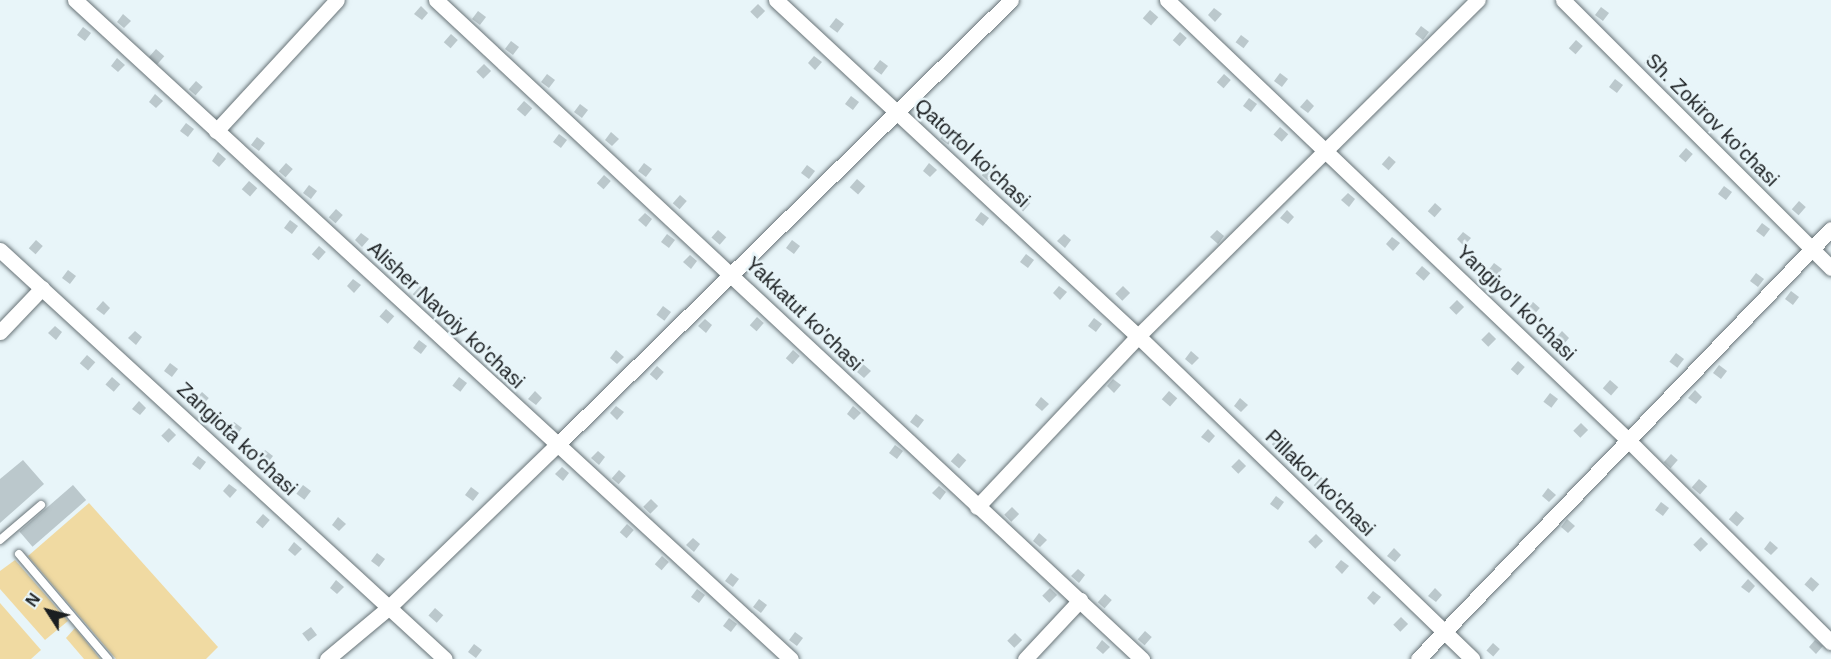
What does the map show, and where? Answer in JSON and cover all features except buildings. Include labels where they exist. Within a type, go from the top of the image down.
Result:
[{"type":"street","name":"Alisher Navoiy ko'chasi","points":[[75,0],[556,446],[791,659]]},
{"type":"street","points":[[216,132],[337,0]]},
{"type":"street","name":"Yakkatut ko'chasi","points":[[436,0],[1142,659]]},
{"type":"street","name":"Qatortol ko'chasi","points":[[777,0],[1138,336]]},
{"type":"street","points":[[327,659],[388,608],[733,275],[1011,0]]},
{"type":"street","name":"Yangiyo'l ko'chasi","points":[[1167,0],[1327,150],[1627,439],[1831,642]]},
{"type":"street","points":[[977,507],[1138,336],[1478,0]]},
{"type":"street","name":"Sh. Zokirov ko'chasi","points":[[1563,0],[1831,268]]},
{"type":"street","points":[[1418,659],[1831,229]]},
{"type":"street","name":"Zangiota ko'chasi","points":[[0,250],[445,659]]},
{"type":"street","points":[[0,332],[42,288]]},
{"type":"street","name":"Pillakor ko'chasi","points":[[1138,336],[1473,659]]},
{"type":"street","points":[[1025,659],[1080,600]]},
{"type":"lane","points":[[0,540],[42,505]]},
{"type":"lane","points":[[19,554],[108,659]]},
{"type":"shaded area","points":[[89,503],[218,647],[206,659],[116,659],[28,556]]},
{"type":"shaded area","points":[[15,560],[68,621],[45,640],[0,589],[0,571]]},
{"type":"shaded area","points":[[0,603],[41,650],[31,659],[0,659]]},
{"type":"shaded area","points":[[75,628],[100,659],[84,659],[66,638]]}]
